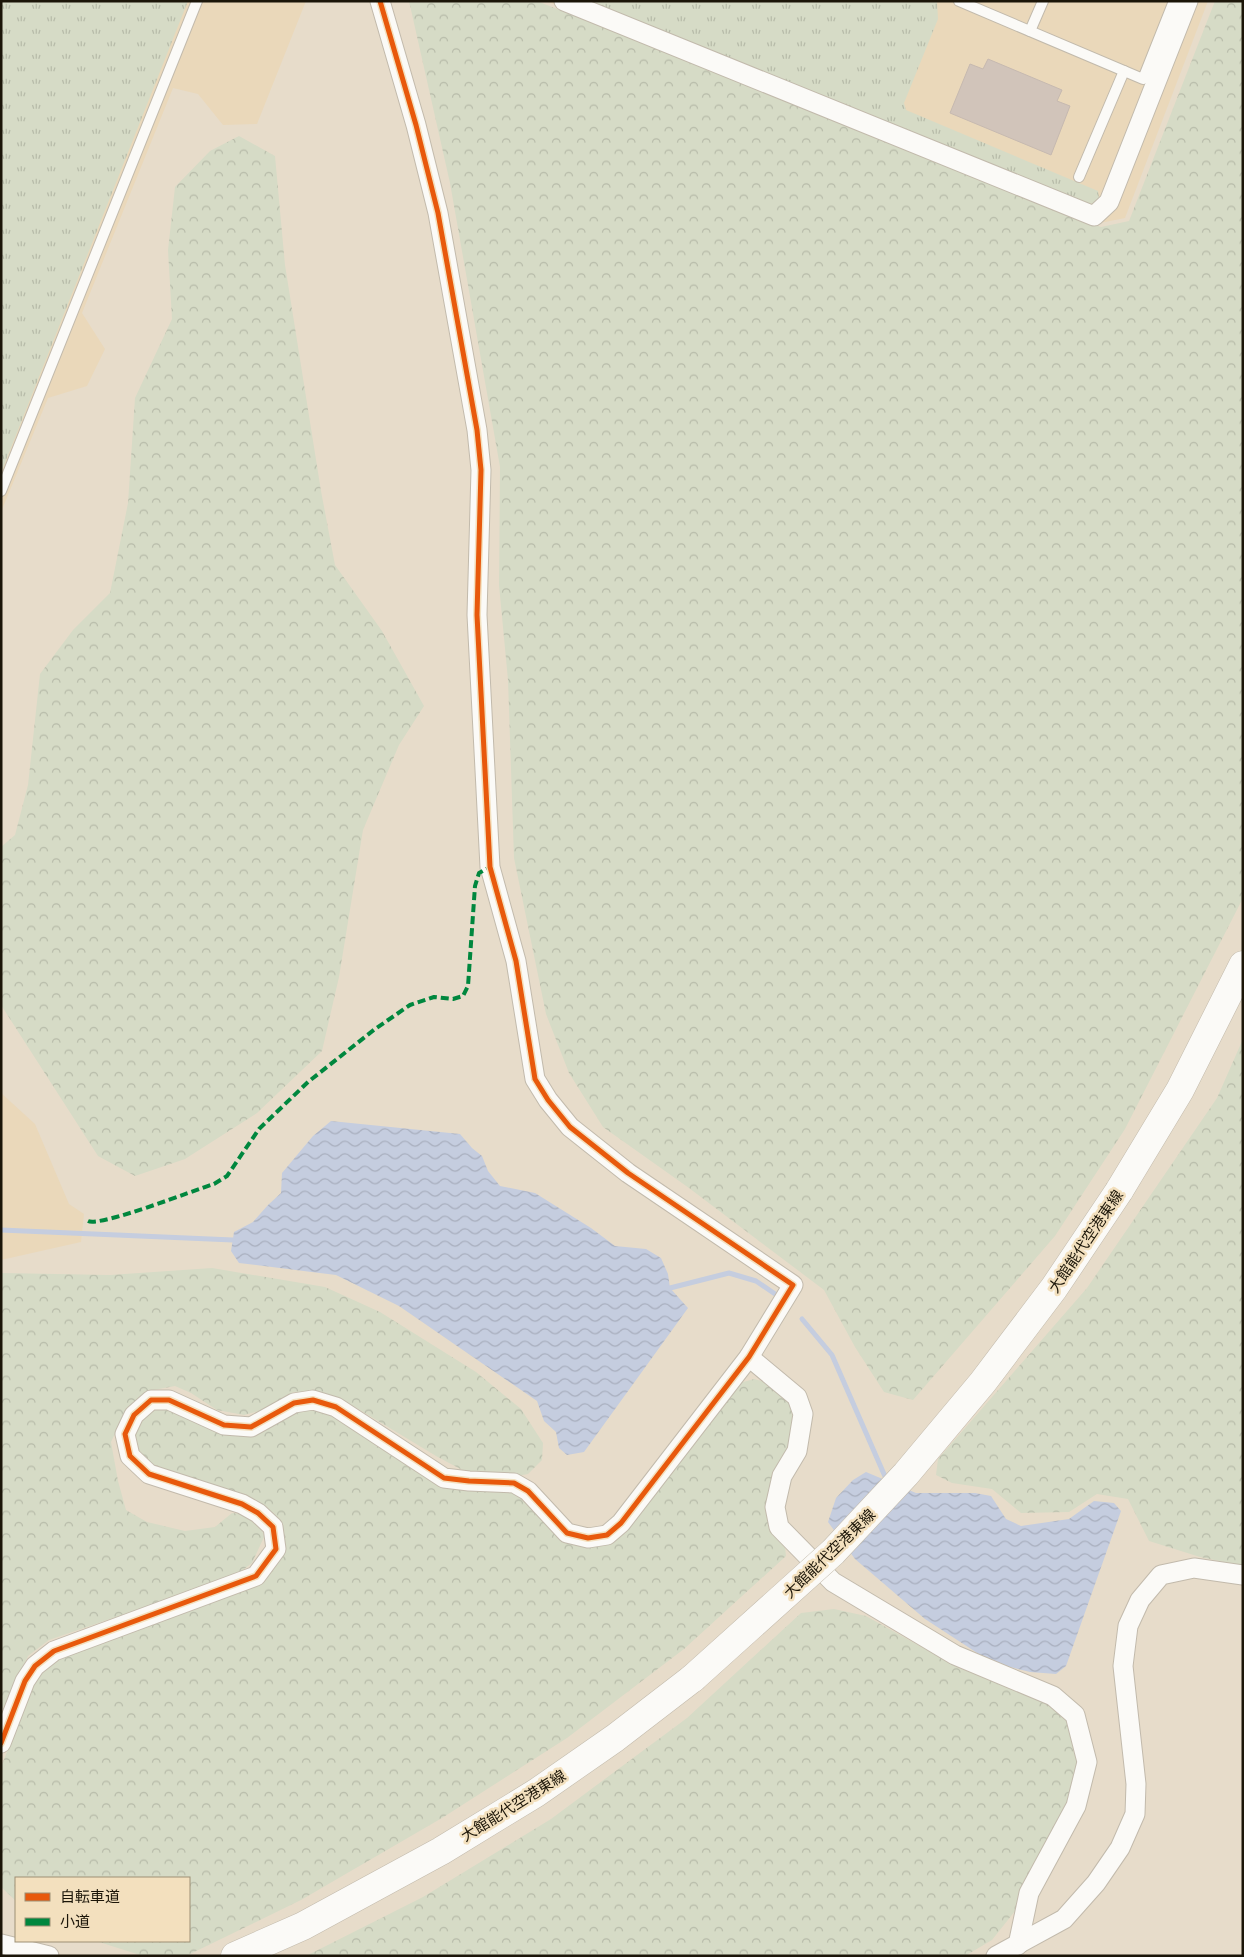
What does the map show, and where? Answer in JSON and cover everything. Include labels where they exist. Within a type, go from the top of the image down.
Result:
[{"type":"main road","name":"大館能代空港東線","points":[[234,1956],[303,1926],[441,1850],[536,1793],[614,1738],[693,1678],[833,1552],[906,1474],[983,1382],[1054,1288],[1119,1191],[1180,1090],[1243,965]]},
{"type":"street","points":[[1,1744],[25,1681],[35,1666],[54,1651],[256,1576],[276,1549],[273,1527],[258,1513],[242,1504],[149,1474],[130,1456],[125,1434],[134,1416],[151,1400],[169,1400],[224,1425],[251,1427],[294,1403],[313,1400],[336,1407],[444,1478],[514,1483],[528,1491],[567,1533],[588,1538],[606,1535],[621,1522],[749,1357],[793,1285],[628,1173],[570,1126],[548,1100],[535,1079],[516,961],[490,867],[477,615],[481,470],[477,430],[438,213],[416,125],[380,1]]},
{"type":"street","points":[[564,1],[1094,216],[1109,202],[1188,1]]},
{"type":"street","points":[[749,1357],[797,1397],[803,1414],[797,1451],[782,1476],[775,1507],[779,1527],[833,1582],[955,1654],[1053,1696],[1075,1715],[1087,1762],[1076,1806],[1029,1893],[1018,1945]]},
{"type":"street","points":[[996,1956],[1064,1919],[1096,1883],[1120,1848],[1135,1814],[1136,1784],[1123,1666],[1128,1626],[1140,1600],[1161,1575],[1194,1568],[1243,1575]]},
{"type":"street","points":[[1,1944],[49,1956]]},
{"type":"lane","points":[[1,490],[197,1]]},
{"type":"lane","points":[[959,1],[1143,79],[1174,1]]},
{"type":"lane","points":[[1030,31],[1043,1]]},
{"type":"lane","points":[[1079,177],[1124,71]]},
{"type":"shaded area","points":[[1,1],[306,1],[257,124],[223,125],[198,94],[173,88],[82,313],[105,349],[87,386],[48,398],[1,512]]},
{"type":"shaded area","points":[[546,1],[1208,1],[1125,218],[1100,223]]},
{"type":"shaded area","points":[[1,1093],[35,1124],[69,1204],[84,1214],[81,1242],[1,1260]]},
{"type":"green space","points":[[1,1],[188,1],[1,473]]},
{"type":"green space","points":[[409,1],[537,1],[1101,227],[1129,221],[1215,1],[1243,1],[1243,898],[1125,1129],[1055,1236],[913,1400],[884,1392],[855,1347],[824,1290],[689,1188],[603,1127],[569,1073],[546,1014],[514,858],[508,680],[499,585],[500,467],[450,183]]},
{"type":"green space","points":[[581,1],[937,1],[938,19],[904,103],[906,110],[1098,191],[1099,198],[1093,204],[1078,201]]},
{"type":"green space","points":[[239,136],[275,156],[285,265],[321,491],[335,565],[382,631],[424,706],[399,745],[363,830],[339,977],[322,1051],[257,1113],[185,1159],[135,1176],[98,1156],[1,1005],[1,847],[15,835],[28,785],[40,674],[73,630],[110,593],[128,503],[135,398],[172,319],[168,250],[175,187],[210,151]]},
{"type":"green space","points":[[1243,1039],[1243,1566],[1200,1557],[1149,1541],[1128,1499],[1097,1494],[1069,1512],[1021,1513],[992,1489],[952,1483],[936,1475],[938,1459],[1087,1288],[1217,1098]]},
{"type":"green space","points":[[212,1268],[325,1287],[380,1312],[476,1372],[521,1409],[543,1443],[542,1460],[528,1474],[501,1479],[464,1471],[340,1398],[315,1393],[294,1392],[259,1411],[244,1415],[217,1410],[191,1393],[175,1386],[148,1391],[127,1408],[111,1442],[118,1481],[126,1510],[147,1522],[185,1531],[215,1527],[232,1513],[244,1514],[261,1525],[264,1537],[252,1563],[235,1576],[49,1640],[28,1656],[1,1712],[1,1273],[110,1275]]},
{"type":"green space","points":[[754,1379],[775,1385],[791,1402],[793,1424],[788,1453],[769,1509],[774,1536],[785,1547],[786,1556],[684,1649],[567,1738],[442,1818],[301,1900],[186,1956],[143,1956],[99,1942],[190,1942],[190,1877],[15,1877],[15,1900],[1,1887],[1,1767],[37,1675],[56,1660],[265,1581],[282,1557],[284,1533],[274,1513],[256,1503],[156,1469],[135,1449],[135,1428],[147,1414],[160,1406],[226,1432],[301,1408],[319,1408],[342,1418],[444,1484],[510,1490],[525,1497],[590,1545],[740,1383]]},
{"type":"green space","points":[[834,1609],[866,1616],[959,1668],[1046,1701],[1069,1722],[1080,1760],[1072,1801],[1030,1872],[1015,1911],[992,1940],[965,1956],[306,1956],[423,1897],[551,1819],[687,1718],[801,1613]]},
{"type":"water","points":[[331,1121],[460,1134],[482,1156],[488,1171],[500,1186],[535,1193],[591,1228],[615,1246],[646,1249],[661,1258],[668,1274],[670,1288],[688,1308],[584,1452],[567,1455],[559,1448],[556,1432],[544,1421],[537,1401],[399,1306],[336,1275],[239,1263],[231,1251],[234,1232],[253,1222],[281,1193],[282,1173],[313,1136]]},
{"type":"water","points":[[866,1472],[916,1493],[975,1493],[991,1496],[1006,1519],[1021,1526],[1069,1519],[1094,1501],[1114,1503],[1121,1511],[1066,1666],[1056,1674],[1030,1672],[991,1662],[925,1619],[855,1559],[828,1522],[836,1498],[853,1480]]},
{"type":"building","points":[[988,59],[1062,90],[1057,101],[1070,106],[1051,155],[950,113],[970,64],[983,69]]},
{"type":"waterway","points":[[1,1230],[233,1240]]},
{"type":"waterway","points":[[670,1288],[729,1273],[756,1281],[778,1296]]},
{"type":"waterway","points":[[802,1319],[832,1355],[887,1481]]},
{"type":"marked path","points":[[88,1221],[110,1219],[128,1214],[214,1184],[227,1176],[259,1129],[308,1082],[375,1029],[410,1005],[434,997],[453,999],[463,996],[468,986],[475,886],[479,873],[490,867]]},
{"type":"cycle path","points":[[1,1743],[25,1681],[35,1666],[54,1651],[256,1576],[276,1549],[273,1527],[258,1513],[242,1504],[149,1474],[130,1456],[125,1434],[134,1415],[151,1400],[169,1400],[224,1425],[251,1427],[294,1403],[313,1400],[336,1407],[444,1478],[514,1483],[528,1491],[567,1533],[588,1538],[607,1535],[621,1523],[749,1357],[793,1285],[628,1173],[570,1127],[548,1100],[535,1079],[516,961],[490,867],[477,615],[481,470],[477,430],[438,213],[416,125],[380,1]]}]
